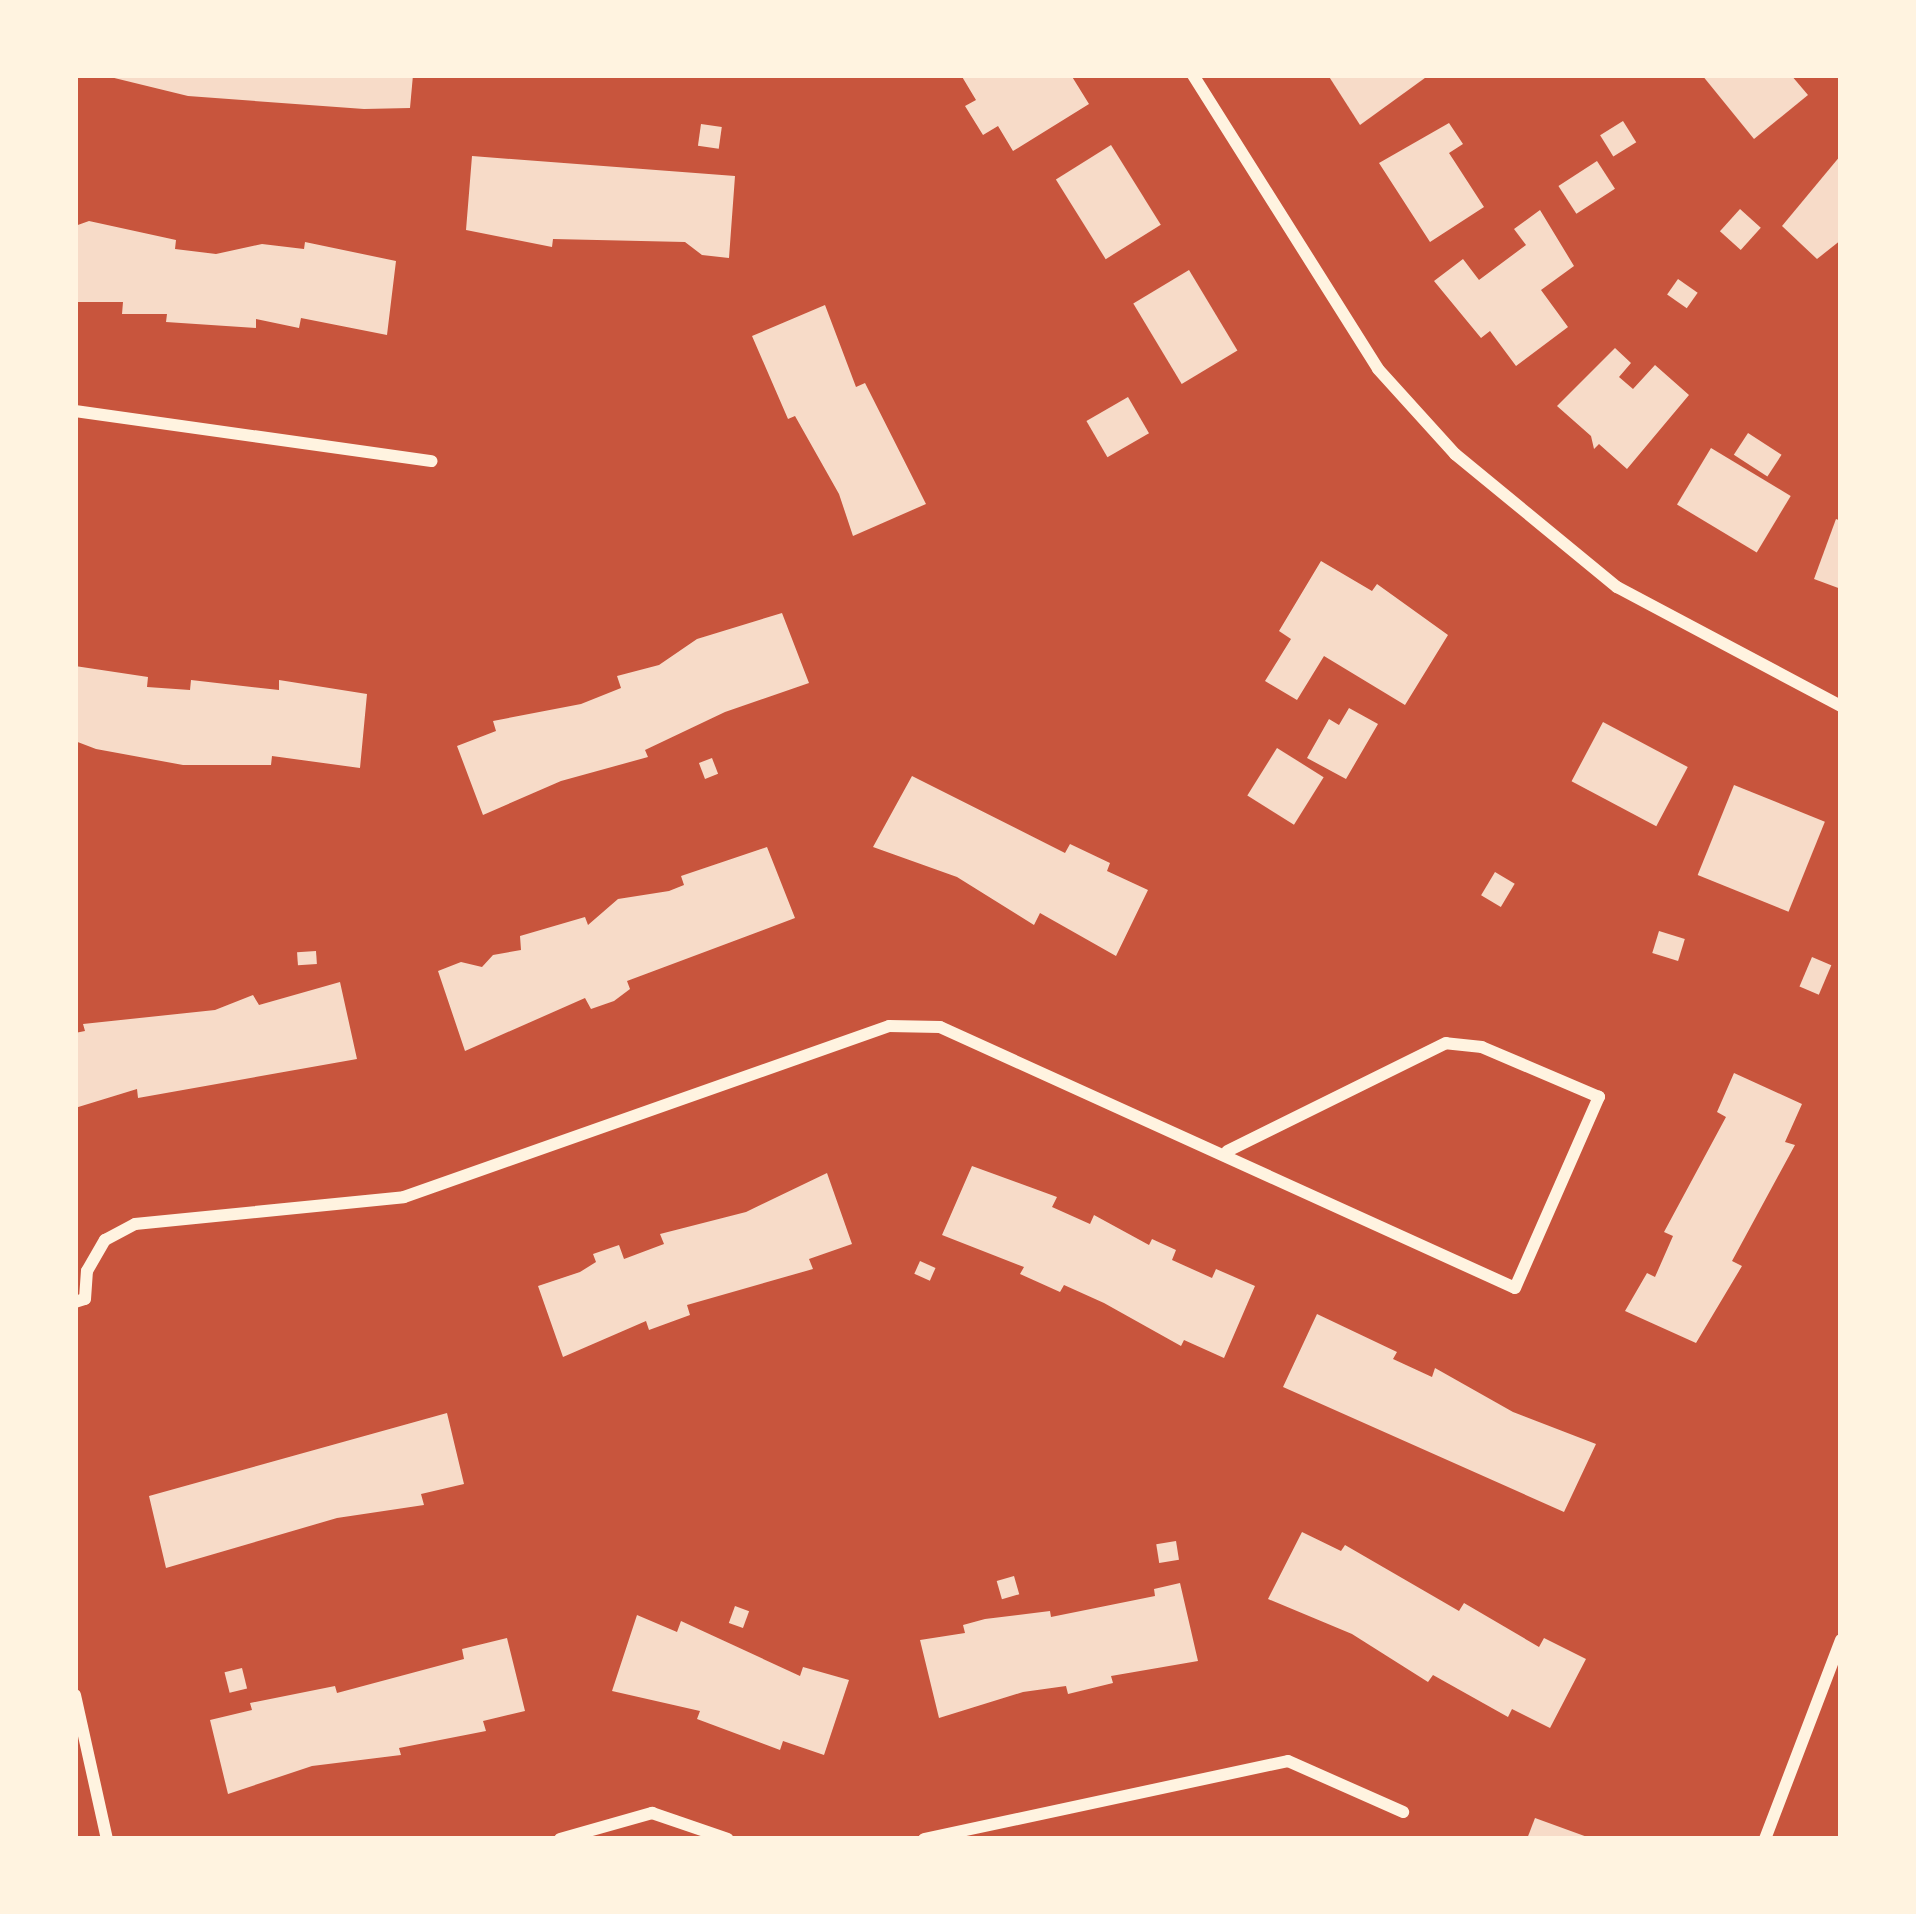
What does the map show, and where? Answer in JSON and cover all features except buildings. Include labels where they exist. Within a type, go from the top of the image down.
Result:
[{"type":"street","points":[[1193,75],[1378,369],[1455,454],[1617,587],[1841,706]]},
{"type":"street","points":[[75,411],[432,461]]},
{"type":"street","points":[[75,1302],[85,1299],[87,1271],[105,1240],[135,1224],[404,1197],[890,1026],[940,1027],[1227,1151],[1515,1288],[1599,1097],[1482,1047],[1446,1042],[1227,1151]]},
{"type":"street","points":[[1766,1839],[1841,1640]]},
{"type":"street","points":[[75,1695],[107,1839]]},
{"type":"street","points":[[925,1839],[1288,1761],[1403,1812]]},
{"type":"street","points":[[560,1839],[652,1813],[728,1839]]}]
